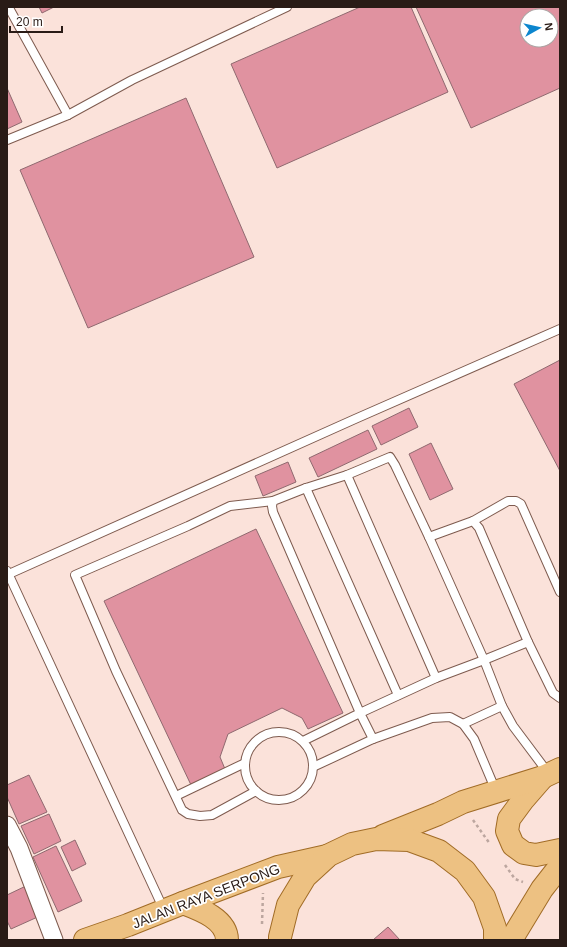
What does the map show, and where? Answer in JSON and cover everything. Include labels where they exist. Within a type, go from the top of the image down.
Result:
[{"type":"main road","points":[[280,940],[288,905],[305,877],[329,856],[352,844],[376,839],[438,814],[463,802],[551,774]]},
{"type":"main road","points":[[551,774],[523,800],[509,819],[507,831],[513,845],[524,853],[536,855],[560,850]]},
{"type":"main road","points":[[376,839],[409,840],[439,851],[466,871],[484,897],[495,928],[495,940]]},
{"type":"main road","name":"JALAN RAYA SERPONG","points":[[85,940],[278,867],[329,856]]},
{"type":"main road","points":[[511,940],[542,889],[560,866]]},
{"type":"main road","points":[[174,907],[209,914],[220,923],[227,935],[227,940]]},
{"type":"street","points":[[7,825],[19,848],[54,940]]},
{"type":"lane","points":[[7,140],[68,115],[132,80],[287,7]]},
{"type":"lane","points":[[9,8],[68,115]]},
{"type":"lane","points":[[174,907],[8,572],[560,329]]},
{"type":"lane","points":[[256,792],[212,814],[200,816],[188,814],[182,810],[116,671],[75,575],[230,506],[273,501],[306,488],[347,475],[390,457],[429,537],[484,660],[502,706],[513,726],[551,774]]},
{"type":"lane","points":[[347,475],[436,678]]},
{"type":"lane","points":[[306,488],[398,696]]},
{"type":"lane","points":[[273,501],[273,512],[360,713],[373,739]]},
{"type":"lane","points":[[429,537],[473,521],[508,501],[516,501],[522,504],[560,592]]},
{"type":"lane","points":[[473,521],[479,528],[528,642],[553,693],[560,698]]},
{"type":"lane","points":[[303,741],[436,678],[528,642]]},
{"type":"lane","points":[[463,724],[502,706]]},
{"type":"lane","points":[[313,767],[373,739],[432,718],[450,717],[463,724],[474,739],[496,792]]},
{"type":"lane","points":[[271,732],[288,732],[303,741],[309,748],[313,767],[312,777],[301,793],[292,798],[273,800],[256,792],[249,783],[245,773],[245,763],[246,754],[256,740],[271,732]]},
{"type":"lane","points":[[176,796],[245,763]]},
{"type":"path","points":[[259,875],[263,887],[262,925]]},
{"type":"building","points":[[39,7],[54,7],[42,13]]},
{"type":"building","points":[[360,7],[411,7],[448,92],[277,168],[231,64]]},
{"type":"building","points":[[416,7],[560,7],[560,88],[471,128]]},
{"type":"building","points":[[7,88],[22,122],[7,129]]},
{"type":"building","points":[[186,98],[254,257],[88,328],[20,170]]},
{"type":"building","points":[[560,360],[560,471],[514,384]]},
{"type":"building","points":[[409,408],[418,427],[381,445],[372,426]]},
{"type":"building","points":[[368,430],[377,449],[318,477],[309,458]]},
{"type":"building","points":[[431,443],[453,489],[430,500],[409,454]]},
{"type":"building","points":[[288,462],[296,482],[263,496],[255,476]]},
{"type":"building","points":[[256,529],[343,713],[308,729],[302,718],[282,708],[228,734],[220,757],[225,769],[191,785],[104,601]]},
{"type":"building","points":[[29,775],[47,812],[19,824],[7,797],[7,785]]},
{"type":"building","points":[[49,814],[61,841],[34,854],[21,826]]},
{"type":"building","points":[[75,840],[86,864],[72,871],[61,847]]},
{"type":"building","points":[[56,846],[82,901],[58,912],[33,857]]},
{"type":"building","points":[[28,885],[42,915],[11,929],[7,921],[7,895]]},
{"type":"building","points":[[388,927],[400,940],[373,940]]}]
